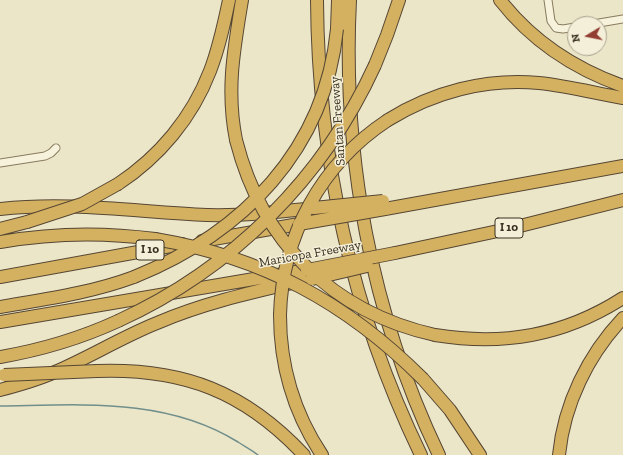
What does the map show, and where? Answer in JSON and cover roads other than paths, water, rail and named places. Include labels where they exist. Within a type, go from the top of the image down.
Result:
[{"type":"highway","points":[[0,229],[82,204],[118,184],[142,167],[160,150],[176,132],[192,107],[206,80],[213,62],[229,0]]},
{"type":"highway","points":[[242,0],[231,78],[232,115],[236,140],[246,173],[260,206],[281,238],[302,263],[332,289],[366,311],[396,324],[435,336],[478,340],[510,339],[530,336],[560,328],[582,320],[623,298]]},
{"type":"highway","name":"Santan Freeway","points":[[317,0],[318,43],[323,112],[331,172],[342,232],[372,338],[392,390],[420,455]]},
{"type":"highway","points":[[0,307],[82,293],[129,279],[183,254],[203,242],[230,223],[252,204],[289,160],[304,137],[318,108],[332,61],[333,29],[331,0]]},
{"type":"highway","points":[[0,299],[86,285],[131,271],[173,252],[217,224],[246,200],[273,171],[292,144],[310,109],[325,64],[338,0]]},
{"type":"highway","name":"Santan Freeway","points":[[350,0],[348,60],[350,119],[366,239],[380,296],[398,355],[416,404],[439,455]]},
{"type":"highway","points":[[0,357],[55,344],[92,332],[118,321],[161,300],[200,275],[238,246],[267,220],[296,190],[326,151],[353,108],[375,65],[399,0]]},
{"type":"highway","points":[[500,0],[527,29],[556,52],[588,71],[623,86]]},
{"type":"highway","points":[[322,455],[307,429],[290,390],[282,352],[280,316],[281,293],[286,262],[295,235],[308,208],[323,183],[339,162],[359,142],[388,120],[408,108],[437,96],[472,87],[498,83],[540,84],[623,98]]},
{"type":"highway","points":[[0,209],[38,206],[78,206],[218,215],[254,214],[314,208],[384,205],[474,193],[623,166]]},
{"type":"highway","name":"Maricopa Freeway","points":[[0,322],[308,274],[396,256],[623,200]]},
{"type":"highway","name":"I 10","points":[[0,277],[299,224],[384,205]]},
{"type":"highway","points":[[0,242],[31,237],[73,234],[114,235],[155,239],[200,248],[235,258],[268,271],[308,290],[339,309],[395,351],[423,379],[450,410],[480,455]]},
{"type":"highway","points":[[0,390],[24,384],[57,372],[139,330],[184,312],[308,274]]},
{"type":"highway","points":[[559,455],[565,422],[579,383],[599,348],[623,318]]},
{"type":"highway","points":[[2,375],[124,370],[158,373],[192,381],[237,400],[262,416],[278,428],[304,455]]},
{"type":"street","points":[[548,0],[551,22],[556,28],[567,28]]},
{"type":"street","points":[[607,22],[623,19]]},
{"type":"street","points":[[0,163],[45,156],[56,148]]},
{"type":"waterway","points":[[0,406],[91,405],[152,411],[182,417],[210,427],[258,455]]}]
